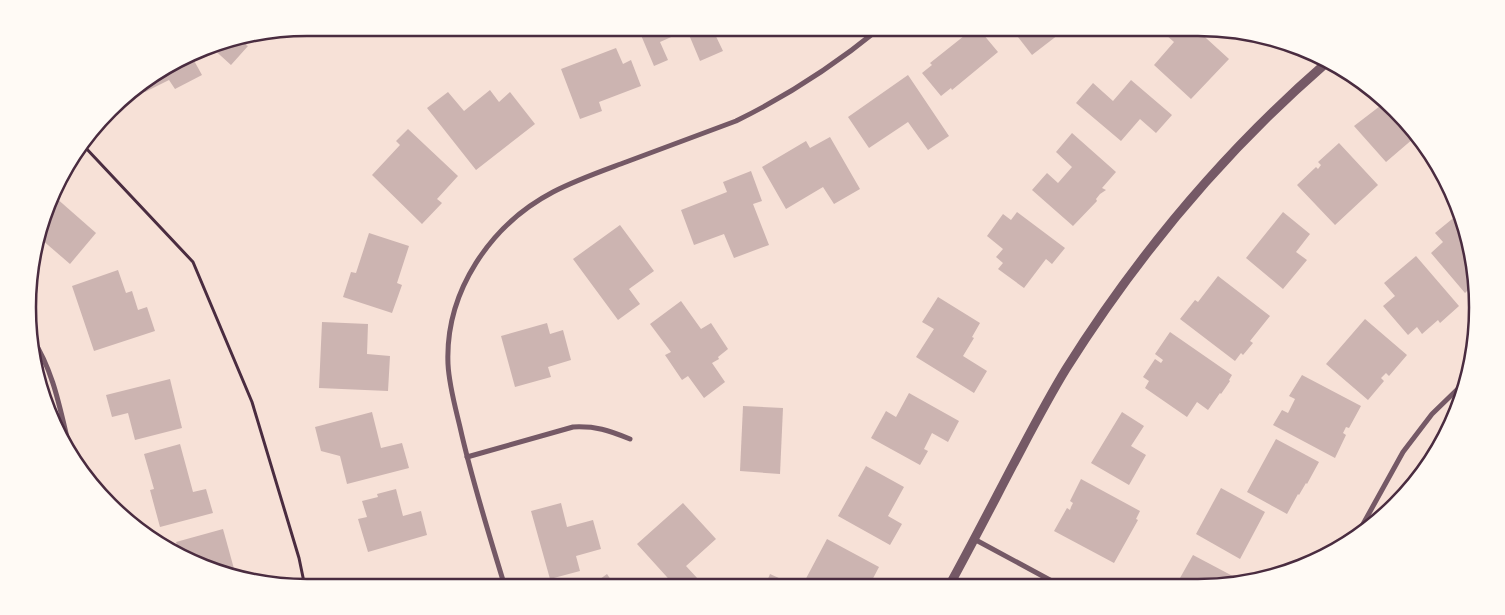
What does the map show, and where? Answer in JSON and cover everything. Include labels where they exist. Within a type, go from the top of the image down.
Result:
[{"type":"street","points":[[503,579],[467,456],[453,397],[448,364],[450,334],[456,306],[478,257],[492,240],[527,208],[552,192],[736,121],[775,101],[857,47],[870,36]]},
{"type":"street","points":[[954,579],[1036,422],[1065,371],[1100,316],[1171,222],[1224,162],[1277,107],[1322,67]]},
{"type":"street","points":[[40,353],[56,392],[65,429]]},
{"type":"street","points":[[1363,523],[1403,452],[1432,414],[1455,391]]},
{"type":"street","points":[[467,456],[573,427],[590,426],[610,430],[630,439]]},
{"type":"street","points":[[974,539],[1048,579]]},
{"type":"path","points":[[87,149],[193,262],[252,402],[300,558],[304,579]]},
{"type":"building","points":[[641,36],[674,36],[660,42],[668,60],[654,66]]},
{"type":"building","points":[[690,36],[716,36],[723,51],[700,61]]},
{"type":"building","points":[[964,36],[985,36],[998,52],[952,90],[951,88],[941,96],[922,73],[932,65],[930,63]]},
{"type":"building","points":[[1017,36],[1057,36],[1032,55]]},
{"type":"building","points":[[1167,36],[1204,36],[1229,59],[1191,99],[1154,65],[1174,42]]},
{"type":"building","points":[[248,43],[246,45],[248,46],[231,65],[217,52]]},
{"type":"building","points":[[616,48],[623,64],[631,60],[641,86],[599,102],[602,111],[580,119],[561,69]]},
{"type":"building","points":[[194,61],[202,75],[175,89],[169,80],[145,92],[144,90],[157,82]]},
{"type":"building","points":[[908,75],[949,136],[928,150],[908,122],[869,148],[848,117]]},
{"type":"building","points":[[1131,80],[1172,115],[1156,133],[1140,119],[1121,141],[1076,103],[1093,83],[1113,101]]},
{"type":"building","points":[[490,90],[499,102],[510,92],[535,124],[476,170],[427,108],[448,92],[464,111]]},
{"type":"building","points":[[1379,107],[1411,140],[1386,162],[1354,126]]},
{"type":"building","points":[[408,129],[458,176],[437,199],[442,203],[422,224],[372,175],[400,145],[396,141]]},
{"type":"building","points":[[1072,133],[1116,172],[1102,188],[1106,190],[1100,194],[1096,199],[1097,201],[1073,226],[1032,190],[1047,173],[1058,183],[1072,167],[1056,152]]},
{"type":"building","points":[[830,137],[860,189],[834,204],[823,187],[786,209],[762,167],[806,141],[810,148]]},
{"type":"building","points":[[1339,143],[1378,185],[1335,225],[1297,185],[1316,167],[1318,169],[1321,165],[1318,162]]},
{"type":"building","points":[[751,171],[762,201],[753,204],[769,245],[734,258],[724,234],[694,245],[681,210],[727,192],[723,182]]},
{"type":"building","points":[[59,200],[96,233],[70,264],[44,242]]},
{"type":"building","points":[[1017,212],[1065,248],[1052,264],[1046,259],[1024,288],[998,269],[1003,263],[996,257],[1003,249],[987,236],[1003,214],[1011,220]]},
{"type":"building","points":[[1283,212],[1310,234],[1296,252],[1307,260],[1283,289],[1246,258]]},
{"type":"building","points":[[1453,218],[1464,255],[1468,290],[1465,293],[1431,253],[1443,242],[1435,233]]},
{"type":"building","points":[[620,225],[654,271],[629,289],[640,304],[618,320],[573,259]]},
{"type":"building","points":[[369,233],[409,246],[397,283],[402,285],[392,313],[343,297],[351,272],[356,273]]},
{"type":"building","points":[[1416,256],[1459,306],[1440,323],[1438,320],[1422,334],[1417,327],[1408,335],[1383,306],[1395,296],[1384,283]]},
{"type":"building","points":[[118,270],[126,293],[132,291],[138,310],[147,307],[155,331],[94,351],[72,286]]},
{"type":"building","points":[[1218,276],[1270,316],[1250,341],[1253,343],[1235,361],[1180,319],[1195,300],[1198,302]]},
{"type":"building","points":[[938,297],[980,323],[972,337],[974,338],[963,356],[987,371],[974,393],[916,357],[934,329],[922,322]]},
{"type":"building","points":[[681,301],[701,329],[711,323],[728,349],[718,357],[719,359],[712,363],[725,382],[704,398],[688,376],[682,380],[665,355],[671,352],[650,324]]},
{"type":"building","points":[[1365,319],[1407,355],[1389,376],[1386,373],[1381,378],[1384,381],[1368,400],[1326,364]]},
{"type":"building","points":[[322,322],[368,324],[367,354],[390,356],[388,391],[319,388]]},
{"type":"building","points":[[547,323],[550,334],[563,330],[571,360],[548,367],[551,377],[515,387],[501,336]]},
{"type":"building","points":[[1170,332],[1232,375],[1230,381],[1208,410],[1197,402],[1187,417],[1145,388],[1149,381],[1143,377],[1155,359],[1161,363],[1163,360],[1155,354]]},
{"type":"building","points":[[1302,375],[1361,406],[1349,428],[1346,427],[1343,433],[1346,435],[1335,458],[1273,425],[1282,410],[1288,413],[1295,399],[1289,396]]},
{"type":"building","points":[[170,379],[182,428],[135,440],[128,413],[112,417],[106,395]]},
{"type":"building","points":[[909,393],[959,421],[948,442],[932,433],[924,449],[928,451],[920,465],[871,438],[886,411],[896,417]]},
{"type":"building","points":[[743,406],[783,408],[780,474],[740,471]]},
{"type":"building","points":[[372,412],[381,448],[402,443],[409,468],[347,484],[340,456],[321,451],[315,427]]},
{"type":"building","points":[[1122,412],[1144,426],[1131,446],[1146,455],[1129,485],[1091,463]]},
{"type":"building","points":[[1276,439],[1319,462],[1287,514],[1247,492]]},
{"type":"building","points":[[180,444],[193,492],[206,489],[213,513],[160,527],[150,490],[154,489],[144,454]]},
{"type":"building","points":[[866,466],[904,487],[888,516],[902,524],[890,545],[838,516]]},
{"type":"building","points":[[1081,479],[1140,511],[1136,519],[1138,520],[1114,563],[1054,531],[1067,508],[1070,510],[1073,503],[1070,501]]},
{"type":"building","points":[[1221,488],[1265,512],[1240,559],[1196,534]]},
{"type":"building","points":[[396,489],[403,516],[421,511],[427,535],[368,552],[358,519],[367,517],[362,501],[378,497],[377,494]]},
{"type":"building","points":[[561,503],[567,527],[593,520],[601,549],[576,556],[580,571],[550,579],[531,511]]},
{"type":"building","points":[[683,503],[716,539],[686,566],[698,579],[669,579],[637,544]]},
{"type":"building","points":[[223,529],[234,569],[188,551],[177,545],[176,542]]},
{"type":"building","points":[[827,539],[879,567],[873,579],[806,579]]},
{"type":"building","points":[[1193,555],[1233,576],[1198,579],[1179,579]]},
{"type":"building","points":[[607,574],[610,579],[600,579]]},
{"type":"building","points":[[770,574],[781,579],[768,579]]}]
